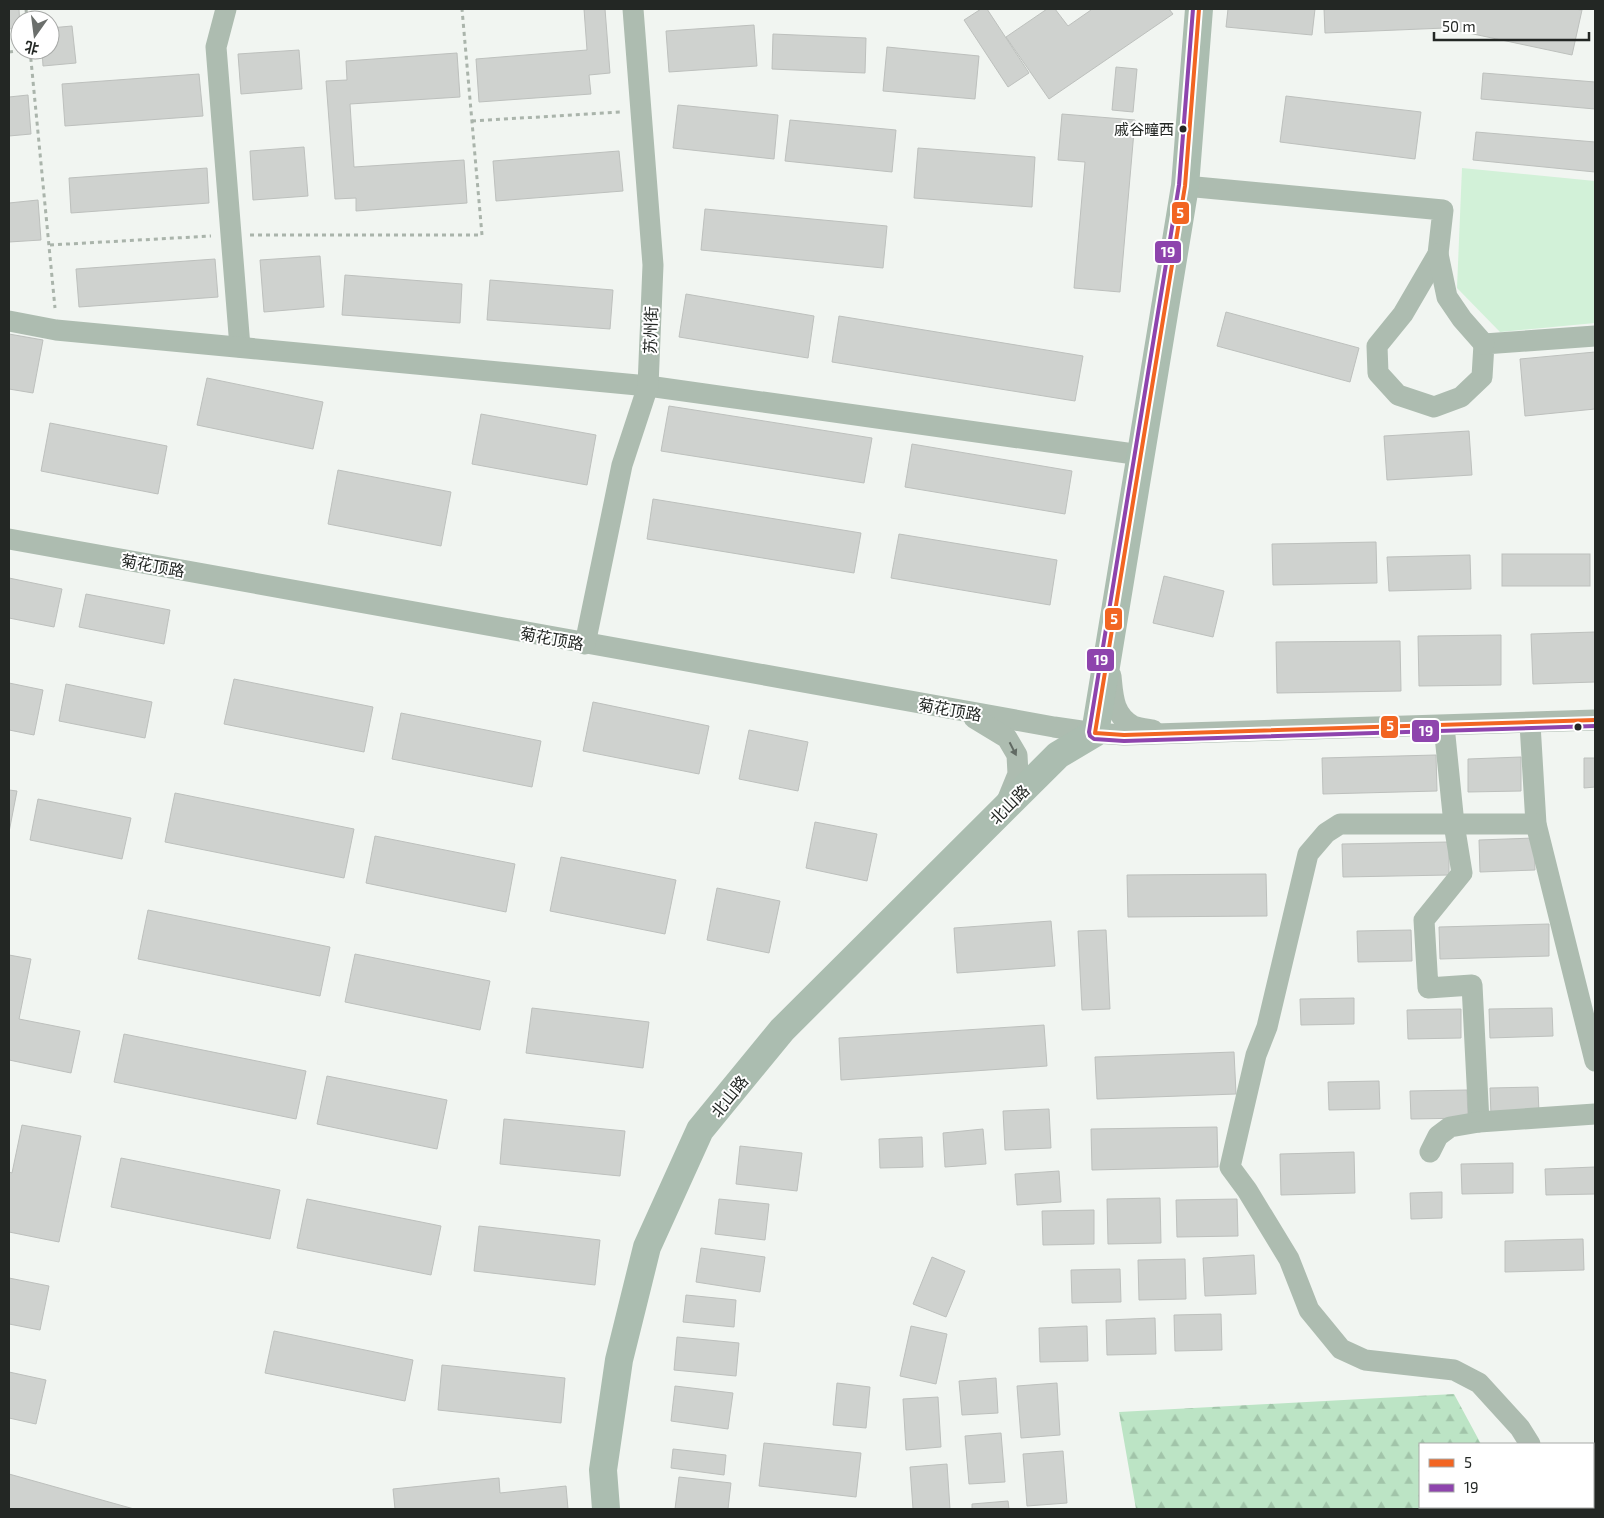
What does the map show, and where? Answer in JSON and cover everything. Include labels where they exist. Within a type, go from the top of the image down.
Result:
[{"type":"main road","points":[[1095,733],[1185,186],[1199,9]]},
{"type":"main road","name":"北山路","points":[[606,1509],[603,1470],[619,1360],[642,1266],[647,1247],[700,1130],[782,1030],[1058,755],[1095,733]]},
{"type":"street","points":[[226,9],[216,47],[240,348]]},
{"type":"street","name":"苏州街","points":[[585,644],[622,465],[648,386],[653,265],[633,9]]},
{"type":"street","points":[[1185,186],[1443,210],[1438,254],[1447,296],[1462,319],[1484,344],[1482,377],[1461,396],[1434,407],[1398,395],[1378,373],[1377,346],[1403,314],[1438,254]]},
{"type":"street","points":[[9,321],[56,330],[648,386],[1141,455]]},
{"type":"street","points":[[1484,344],[1595,336]]},
{"type":"street","name":"菊花顶路","points":[[9,539],[961,711],[1095,733],[1124,735],[1172,733]]},
{"type":"street","points":[[1109,649],[1113,703],[1123,717],[1133,726],[1172,733],[1530,724],[1595,720]]},
{"type":"street","points":[[961,711],[1007,738],[1017,755],[1018,774],[1003,810]]},
{"type":"street","points":[[1530,724],[1536,824],[1595,1061]]},
{"type":"street","points":[[1444,726],[1454,824],[1462,873],[1424,920],[1428,988],[1472,986],[1479,1122]]},
{"type":"street","points":[[1529,1443],[1520,1428],[1478,1383],[1454,1370],[1365,1360],[1341,1349],[1309,1310],[1289,1260],[1247,1190],[1230,1167],[1256,1055],[1267,1026],[1308,854],[1326,833],[1340,824],[1536,824]]},
{"type":"street","points":[[1430,1152],[1438,1136],[1450,1127],[1479,1122],[1595,1114]]},
{"type":"path","points":[[50,245],[231,235],[482,235],[462,9]]},
{"type":"path","points":[[31,60],[50,245],[56,330]]},
{"type":"path","points":[[472,121],[642,110]]},
{"type":"green space","points":[[1462,168],[1595,181],[1595,323],[1500,332],[1457,288]]},
{"type":"green space","points":[[1454,1394],[1480,1443],[1419,1443],[1419,1508],[1517,1509],[1136,1509],[1119,1412]]},
{"type":"building","points":[[9,9],[19,9],[10,10],[9,29]]},
{"type":"building","points":[[584,9],[605,9],[610,73],[589,75],[591,94],[479,102],[476,59],[587,50]]},
{"type":"building","points":[[981,9],[987,9],[1029,73],[1008,87],[964,20]]},
{"type":"building","points":[[1047,9],[1055,9],[1068,26],[1090,9],[1169,9],[1173,14],[1049,99],[1006,37]]},
{"type":"building","points":[[1228,9],[1315,9],[1312,35],[1226,27]]},
{"type":"building","points":[[1324,9],[1582,10],[1572,55],[1445,28],[1325,33]]},
{"type":"building","points":[[754,25],[757,66],[669,72],[666,31]]},
{"type":"building","points":[[72,26],[76,63],[43,66],[43,60],[60,60],[60,27]]},
{"type":"building","points":[[773,34],[866,38],[865,73],[772,69]]},
{"type":"building","points":[[887,47],[979,56],[975,99],[883,91]]},
{"type":"building","points":[[299,50],[302,89],[241,94],[238,54]]},
{"type":"building","points":[[457,53],[460,97],[350,104],[354,167],[464,160],[467,203],[356,211],[356,198],[335,199],[326,81],[347,80],[346,61]]},
{"type":"building","points":[[1116,67],[1137,69],[1133,112],[1112,110]]},
{"type":"building","points":[[1483,73],[1595,82],[1595,109],[1481,99]]},
{"type":"building","points":[[199,74],[203,116],[65,126],[62,84]]},
{"type":"building","points":[[28,95],[31,134],[9,136],[9,97]]},
{"type":"building","points":[[1286,96],[1421,112],[1415,159],[1280,142]]},
{"type":"building","points":[[678,105],[778,115],[774,159],[673,148]]},
{"type":"building","points":[[1062,114],[1135,120],[1120,292],[1074,288],[1085,162],[1058,160]]},
{"type":"building","points":[[790,120],[896,130],[892,172],[785,161]]},
{"type":"building","points":[[1476,132],[1595,142],[1595,172],[1473,160]]},
{"type":"building","points":[[304,147],[308,196],[253,200],[250,151]]},
{"type":"building","points":[[918,148],[1035,157],[1032,207],[914,198]]},
{"type":"building","points":[[619,151],[623,191],[496,201],[493,161]]},
{"type":"building","points":[[207,168],[209,203],[71,213],[69,178]]},
{"type":"building","points":[[38,200],[41,240],[9,242],[9,203]]},
{"type":"building","points":[[705,209],[887,226],[883,268],[701,250]]},
{"type":"building","points":[[320,256],[324,307],[264,312],[260,260]]},
{"type":"building","points":[[215,259],[218,297],[79,307],[76,269]]},
{"type":"building","points":[[345,275],[462,284],[460,323],[342,315]]},
{"type":"building","points":[[490,280],[613,290],[610,329],[487,320]]},
{"type":"building","points":[[686,294],[814,316],[808,358],[679,337]]},
{"type":"building","points":[[1226,312],[1359,348],[1350,382],[1217,346]]},
{"type":"building","points":[[839,316],[1083,356],[1075,401],[832,362]]},
{"type":"building","points":[[9,334],[43,340],[33,393],[9,389]]},
{"type":"building","points":[[1595,352],[1595,409],[1525,416],[1520,359]]},
{"type":"building","points":[[207,378],[323,402],[313,449],[197,425]]},
{"type":"building","points":[[669,406],[872,438],[864,483],[661,451]]},
{"type":"building","points":[[481,414],[596,435],[587,485],[472,464]]},
{"type":"building","points":[[50,423],[167,446],[158,494],[41,471]]},
{"type":"building","points":[[1469,431],[1472,475],[1387,480],[1384,436]]},
{"type":"building","points":[[912,444],[1072,471],[1065,514],[905,487]]},
{"type":"building","points":[[338,470],[451,492],[441,546],[328,524]]},
{"type":"building","points":[[653,499],[861,533],[854,573],[647,539]]},
{"type":"building","points":[[899,534],[1057,560],[1050,605],[891,578]]},
{"type":"building","points":[[1376,542],[1377,583],[1273,585],[1272,544]]},
{"type":"building","points":[[1502,554],[1590,554],[1590,586],[1502,586]]},
{"type":"building","points":[[1470,555],[1471,589],[1389,591],[1387,557]]},
{"type":"building","points":[[1164,576],[1224,591],[1213,637],[1153,623]]},
{"type":"building","points":[[9,578],[62,589],[54,627],[9,618]]},
{"type":"building","points":[[86,594],[170,610],[164,644],[79,627]]},
{"type":"building","points":[[1595,632],[1595,682],[1533,684],[1531,634]]},
{"type":"building","points":[[1501,635],[1501,685],[1419,686],[1418,636]]},
{"type":"building","points":[[1400,641],[1401,691],[1277,693],[1276,642]]},
{"type":"building","points":[[234,679],[373,707],[364,752],[224,724]]},
{"type":"building","points":[[9,683],[43,690],[34,735],[9,730]]},
{"type":"building","points":[[66,684],[152,702],[145,738],[59,721]]},
{"type":"building","points":[[593,702],[709,726],[699,774],[583,751]]},
{"type":"building","points":[[401,713],[541,741],[532,787],[392,759]]},
{"type":"building","points":[[749,730],[808,742],[798,791],[739,779]]},
{"type":"building","points":[[1436,755],[1437,791],[1323,794],[1322,758]]},
{"type":"building","points":[[1521,757],[1521,791],[1468,792],[1468,759]]},
{"type":"building","points":[[1584,758],[1595,758],[1595,787],[1584,788]]},
{"type":"building","points":[[9,790],[17,791],[9,832]]},
{"type":"building","points":[[175,793],[354,829],[344,878],[165,842]]},
{"type":"building","points":[[38,799],[131,818],[122,859],[30,840]]},
{"type":"building","points":[[815,822],[877,834],[867,881],[806,868]]},
{"type":"building","points":[[375,836],[515,864],[506,912],[366,883]]},
{"type":"building","points":[[1534,838],[1535,870],[1480,872],[1479,840]]},
{"type":"building","points":[[1449,842],[1449,875],[1343,877],[1342,844]]},
{"type":"building","points":[[561,857],[676,880],[665,934],[550,911]]},
{"type":"building","points":[[1266,874],[1267,916],[1128,917],[1127,875]]},
{"type":"building","points":[[717,888],[780,901],[769,953],[707,940]]},
{"type":"building","points":[[148,910],[330,947],[320,996],[138,959]]},
{"type":"building","points":[[1051,921],[1055,966],[957,973],[954,928]]},
{"type":"building","points":[[1549,924],[1549,956],[1440,959],[1439,927]]},
{"type":"building","points":[[1106,930],[1110,1009],[1082,1010],[1078,931]]},
{"type":"building","points":[[1411,930],[1412,961],[1358,962],[1357,931]]},
{"type":"building","points":[[355,954],[490,981],[480,1030],[345,1002]]},
{"type":"building","points":[[9,955],[31,959],[19,1019],[80,1031],[71,1073],[9,1060]]},
{"type":"building","points":[[1354,998],[1354,1024],[1301,1025],[1300,999]]},
{"type":"building","points":[[532,1008],[649,1022],[643,1068],[526,1053]]},
{"type":"building","points":[[1552,1008],[1553,1036],[1490,1038],[1489,1009]]},
{"type":"building","points":[[1461,1009],[1461,1038],[1408,1039],[1407,1010]]},
{"type":"building","points":[[1044,1025],[1047,1066],[841,1080],[839,1038]]},
{"type":"building","points":[[124,1034],[306,1071],[296,1119],[114,1082]]},
{"type":"building","points":[[1234,1052],[1236,1094],[1097,1099],[1095,1057]]},
{"type":"building","points":[[327,1076],[447,1100],[437,1149],[317,1124]]},
{"type":"building","points":[[1379,1081],[1380,1109],[1329,1110],[1328,1082]]},
{"type":"building","points":[[1538,1087],[1539,1114],[1491,1115],[1490,1088]]},
{"type":"building","points":[[1467,1090],[1468,1118],[1411,1119],[1410,1091]]},
{"type":"building","points":[[1049,1109],[1051,1148],[1005,1150],[1003,1111]]},
{"type":"building","points":[[504,1119],[625,1131],[620,1176],[500,1164]]},
{"type":"building","points":[[22,1125],[81,1136],[59,1242],[9,1232],[9,1172],[12,1173]]},
{"type":"building","points":[[1217,1127],[1218,1167],[1092,1170],[1091,1129]]},
{"type":"building","points":[[983,1129],[986,1164],[945,1167],[943,1133]]},
{"type":"building","points":[[922,1137],[923,1167],[880,1168],[879,1139]]},
{"type":"building","points":[[740,1146],[802,1153],[797,1191],[736,1184]]},
{"type":"building","points":[[1354,1152],[1355,1193],[1281,1195],[1280,1154]]},
{"type":"building","points":[[121,1158],[280,1190],[270,1239],[111,1207]]},
{"type":"building","points":[[1513,1163],[1513,1193],[1462,1194],[1461,1164]]},
{"type":"building","points":[[1595,1167],[1595,1194],[1546,1195],[1545,1169]]},
{"type":"building","points":[[1059,1171],[1061,1202],[1017,1205],[1015,1174]]},
{"type":"building","points":[[1442,1192],[1442,1218],[1411,1219],[1410,1193]]},
{"type":"building","points":[[1160,1198],[1161,1243],[1108,1244],[1107,1199]]},
{"type":"building","points":[[307,1199],[441,1226],[431,1275],[297,1248]]},
{"type":"building","points":[[719,1199],[769,1204],[765,1240],[715,1234]]},
{"type":"building","points":[[1237,1199],[1238,1236],[1177,1237],[1176,1200]]},
{"type":"building","points":[[1094,1210],[1094,1244],[1043,1245],[1042,1211]]},
{"type":"building","points":[[479,1226],[600,1240],[595,1285],[474,1271]]},
{"type":"building","points":[[1583,1239],[1584,1270],[1505,1272],[1505,1241]]},
{"type":"building","points":[[701,1248],[765,1257],[760,1292],[696,1282]]},
{"type":"building","points":[[1254,1255],[1256,1294],[1205,1296],[1203,1258]]},
{"type":"building","points":[[932,1257],[965,1271],[946,1317],[913,1304]]},
{"type":"building","points":[[1185,1259],[1186,1299],[1139,1300],[1138,1260]]},
{"type":"building","points":[[1120,1269],[1121,1302],[1072,1303],[1071,1270]]},
{"type":"building","points":[[9,1278],[49,1286],[40,1330],[9,1324]]},
{"type":"building","points":[[686,1295],[736,1300],[734,1327],[683,1322]]},
{"type":"building","points":[[1221,1314],[1222,1350],[1175,1351],[1174,1315]]},
{"type":"building","points":[[1155,1318],[1156,1354],[1107,1355],[1106,1320]]},
{"type":"building","points":[[911,1326],[947,1334],[936,1384],[900,1376]]},
{"type":"building","points":[[1087,1326],[1088,1361],[1040,1362],[1039,1328]]},
{"type":"building","points":[[274,1331],[413,1360],[405,1401],[265,1373]]},
{"type":"building","points":[[677,1337],[739,1343],[736,1376],[674,1370]]},
{"type":"building","points":[[442,1365],[565,1378],[561,1423],[438,1410]]},
{"type":"building","points":[[9,1372],[46,1380],[36,1424],[9,1418]]},
{"type":"building","points":[[996,1378],[998,1413],[962,1415],[959,1381]]},
{"type":"building","points":[[837,1383],[870,1387],[866,1428],[833,1425]]},
{"type":"building","points":[[1057,1383],[1060,1435],[1021,1438],[1017,1386]]},
{"type":"building","points":[[675,1386],[733,1393],[728,1429],[671,1421]]},
{"type":"building","points":[[938,1397],[941,1447],[906,1450],[903,1399]]},
{"type":"building","points":[[1001,1433],[1005,1482],[969,1484],[965,1436]]},
{"type":"building","points":[[764,1443],[861,1453],[856,1497],[759,1486]]},
{"type":"building","points":[[673,1449],[726,1455],[724,1475],[671,1468]]},
{"type":"building","points":[[1063,1451],[1067,1503],[1027,1506],[1023,1454]]},
{"type":"building","points":[[947,1464],[950,1509],[913,1509],[910,1467]]},
{"type":"building","points":[[9,1474],[134,1509],[9,1509]]},
{"type":"building","points":[[679,1477],[731,1483],[728,1509],[675,1509]]},
{"type":"building","points":[[499,1478],[500,1493],[566,1486],[568,1509],[395,1509],[393,1489]]},
{"type":"building","points":[[1008,1501],[1009,1509],[972,1509],[972,1504]]},
{"type":"transit line","name":"19","points":[[1193,9],[1179,185],[1089,732],[1090,736],[1094,739],[1124,741],[1595,726]]},
{"type":"transit line","name":"5","points":[[1199,9],[1185,186],[1095,733],[1124,735],[1595,720]]},
{"type":"place","name":"戚谷疃西","points":[[1183,129]]}]
